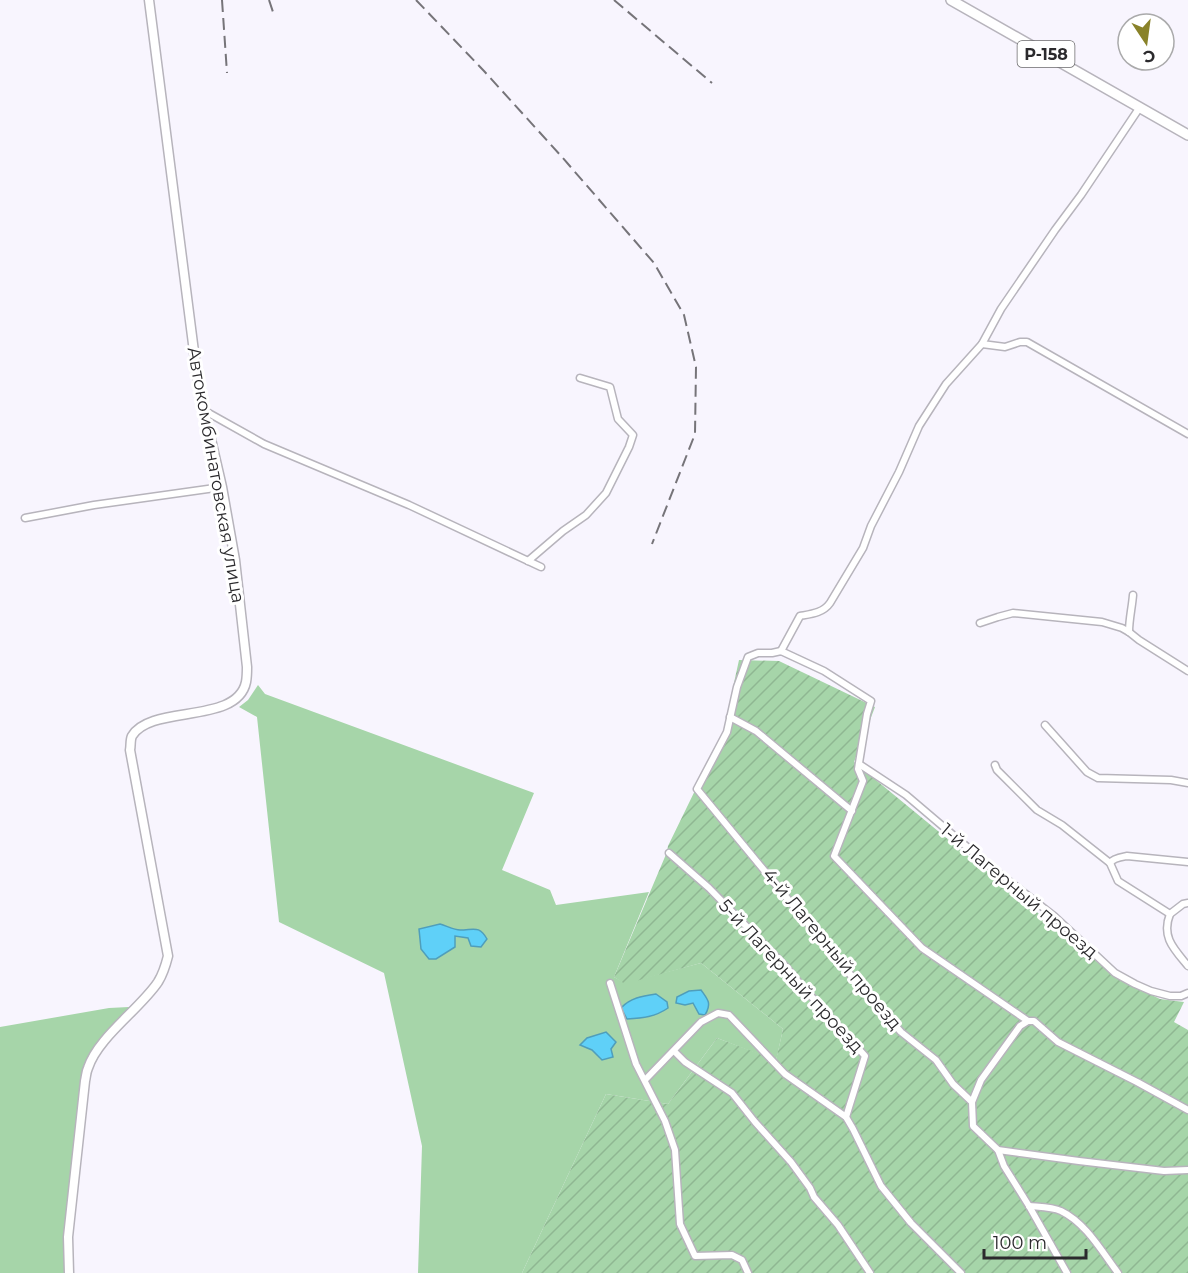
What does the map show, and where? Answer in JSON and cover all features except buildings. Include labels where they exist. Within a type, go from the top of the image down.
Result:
[{"type":"main road","name":"Р-158","points":[[951,0],[1188,135]]},
{"type":"street","name":"Автокомбинатовская улица","points":[[69,1273],[68,1238],[88,1066],[108,1036],[159,981],[168,956],[130,750],[131,738],[138,729],[151,722],[228,704],[241,693],[246,682],[247,667],[235,560],[222,487],[198,383],[149,0]]},
{"type":"street","points":[[852,811],[763,736],[730,717],[737,687],[748,657],[758,653],[772,654],[781,651],[800,616],[820,612],[830,603],[862,548],[900,472],[919,426],[946,384],[982,344],[1001,309],[1082,195],[1140,107]]},
{"type":"street","points":[[982,344],[1005,347],[1027,342],[1188,434]]},
{"type":"street","points":[[528,561],[586,515],[606,493],[633,435],[618,419],[610,387],[580,378]]},
{"type":"street","points":[[205,411],[264,444],[409,505],[541,567]]},
{"type":"street","points":[[25,518],[92,505],[222,487]]},
{"type":"street","points":[[1129,632],[1133,595]]},
{"type":"street","points":[[980,623],[1013,613],[1102,622],[1122,628],[1188,671]]},
{"type":"street","points":[[781,651],[824,671],[871,701],[858,769],[863,781],[834,856],[922,948],[1031,1021],[1058,1042],[1188,1110]]},
{"type":"street","name":"4-й Лагерный проезд","points":[[730,717],[727,732],[697,789],[848,972],[901,1032],[936,1060],[953,1084],[972,1102]]},
{"type":"street","points":[[1044,725],[1087,772],[1098,778],[1171,780],[1188,783]]},
{"type":"street","name":"1-й Лагерный проезд","points":[[859,764],[906,795],[986,863],[1054,916],[1115,973],[1151,991],[1170,996],[1181,996],[1188,993]]},
{"type":"street","points":[[995,765],[997,770],[1037,810],[1062,825],[1110,863],[1118,881],[1170,914]]},
{"type":"street","name":"5-й Лагерный проезд","points":[[669,853],[709,888],[787,968],[865,1056],[846,1117]]},
{"type":"street","points":[[1110,863],[1127,856],[1188,862]]},
{"type":"street","points":[[1188,903],[1170,914],[1168,919],[1169,942],[1188,966]]},
{"type":"street","points":[[610,983],[636,1064],[665,1121],[675,1150],[680,1224],[695,1256],[732,1255],[742,1260],[748,1273]]},
{"type":"street","points":[[645,1080],[701,1022],[718,1013],[729,1015],[785,1074],[846,1117],[881,1186],[912,1223],[961,1273]]},
{"type":"street","points":[[1031,1021],[1020,1026],[981,1080],[972,1102],[973,1126],[998,1150],[1004,1166],[1067,1273]]},
{"type":"street","points":[[674,1051],[685,1062],[732,1093],[797,1170],[870,1273]]},
{"type":"street","points":[[998,1150],[1164,1171],[1188,1170]]},
{"type":"street","points":[[1029,1206],[1060,1210],[1076,1221],[1118,1273]]},
{"type":"green space","points":[[739,660],[779,661],[875,707],[854,762],[1117,978],[1160,999],[1184,1002],[1174,1022],[1188,1030],[1188,1273],[522,1273],[606,1094],[668,1104],[717,1038],[776,1060],[783,1029],[701,963],[625,984],[614,977],[668,846],[723,733]]},
{"type":"green space","points":[[258,685],[265,694],[534,793],[502,870],[550,890],[556,905],[649,892],[614,977],[625,983],[701,963],[783,1029],[776,1061],[717,1038],[668,1104],[606,1094],[522,1273],[418,1273],[422,1146],[384,973],[279,922],[257,717],[239,707],[248,700]]},
{"type":"green space","points":[[129,1007],[133,1010],[88,1066],[69,1273],[0,1273],[0,1027],[109,1008]]},
{"type":"water","points":[[440,924],[458,930],[479,930],[487,939],[481,947],[471,946],[468,938],[455,936],[455,947],[436,959],[429,959],[421,949],[419,929]]},
{"type":"water","points":[[701,990],[708,1002],[705,1015],[699,1014],[693,1003],[685,1005],[676,1003],[677,997],[689,991]]},
{"type":"water","points":[[656,994],[667,1002],[668,1008],[649,1016],[627,1019],[621,1008],[637,998]]},
{"type":"water","points":[[606,1032],[616,1042],[611,1049],[613,1057],[602,1060],[592,1050],[580,1045],[587,1038]]},
{"type":"railway","points":[[222,0],[227,73]]},
{"type":"railway","points":[[269,0],[274,15]]},
{"type":"railway","points":[[416,0],[562,157],[654,263],[684,315],[696,367],[695,434],[652,544]]},
{"type":"railway","points":[[614,0],[712,83]]}]
